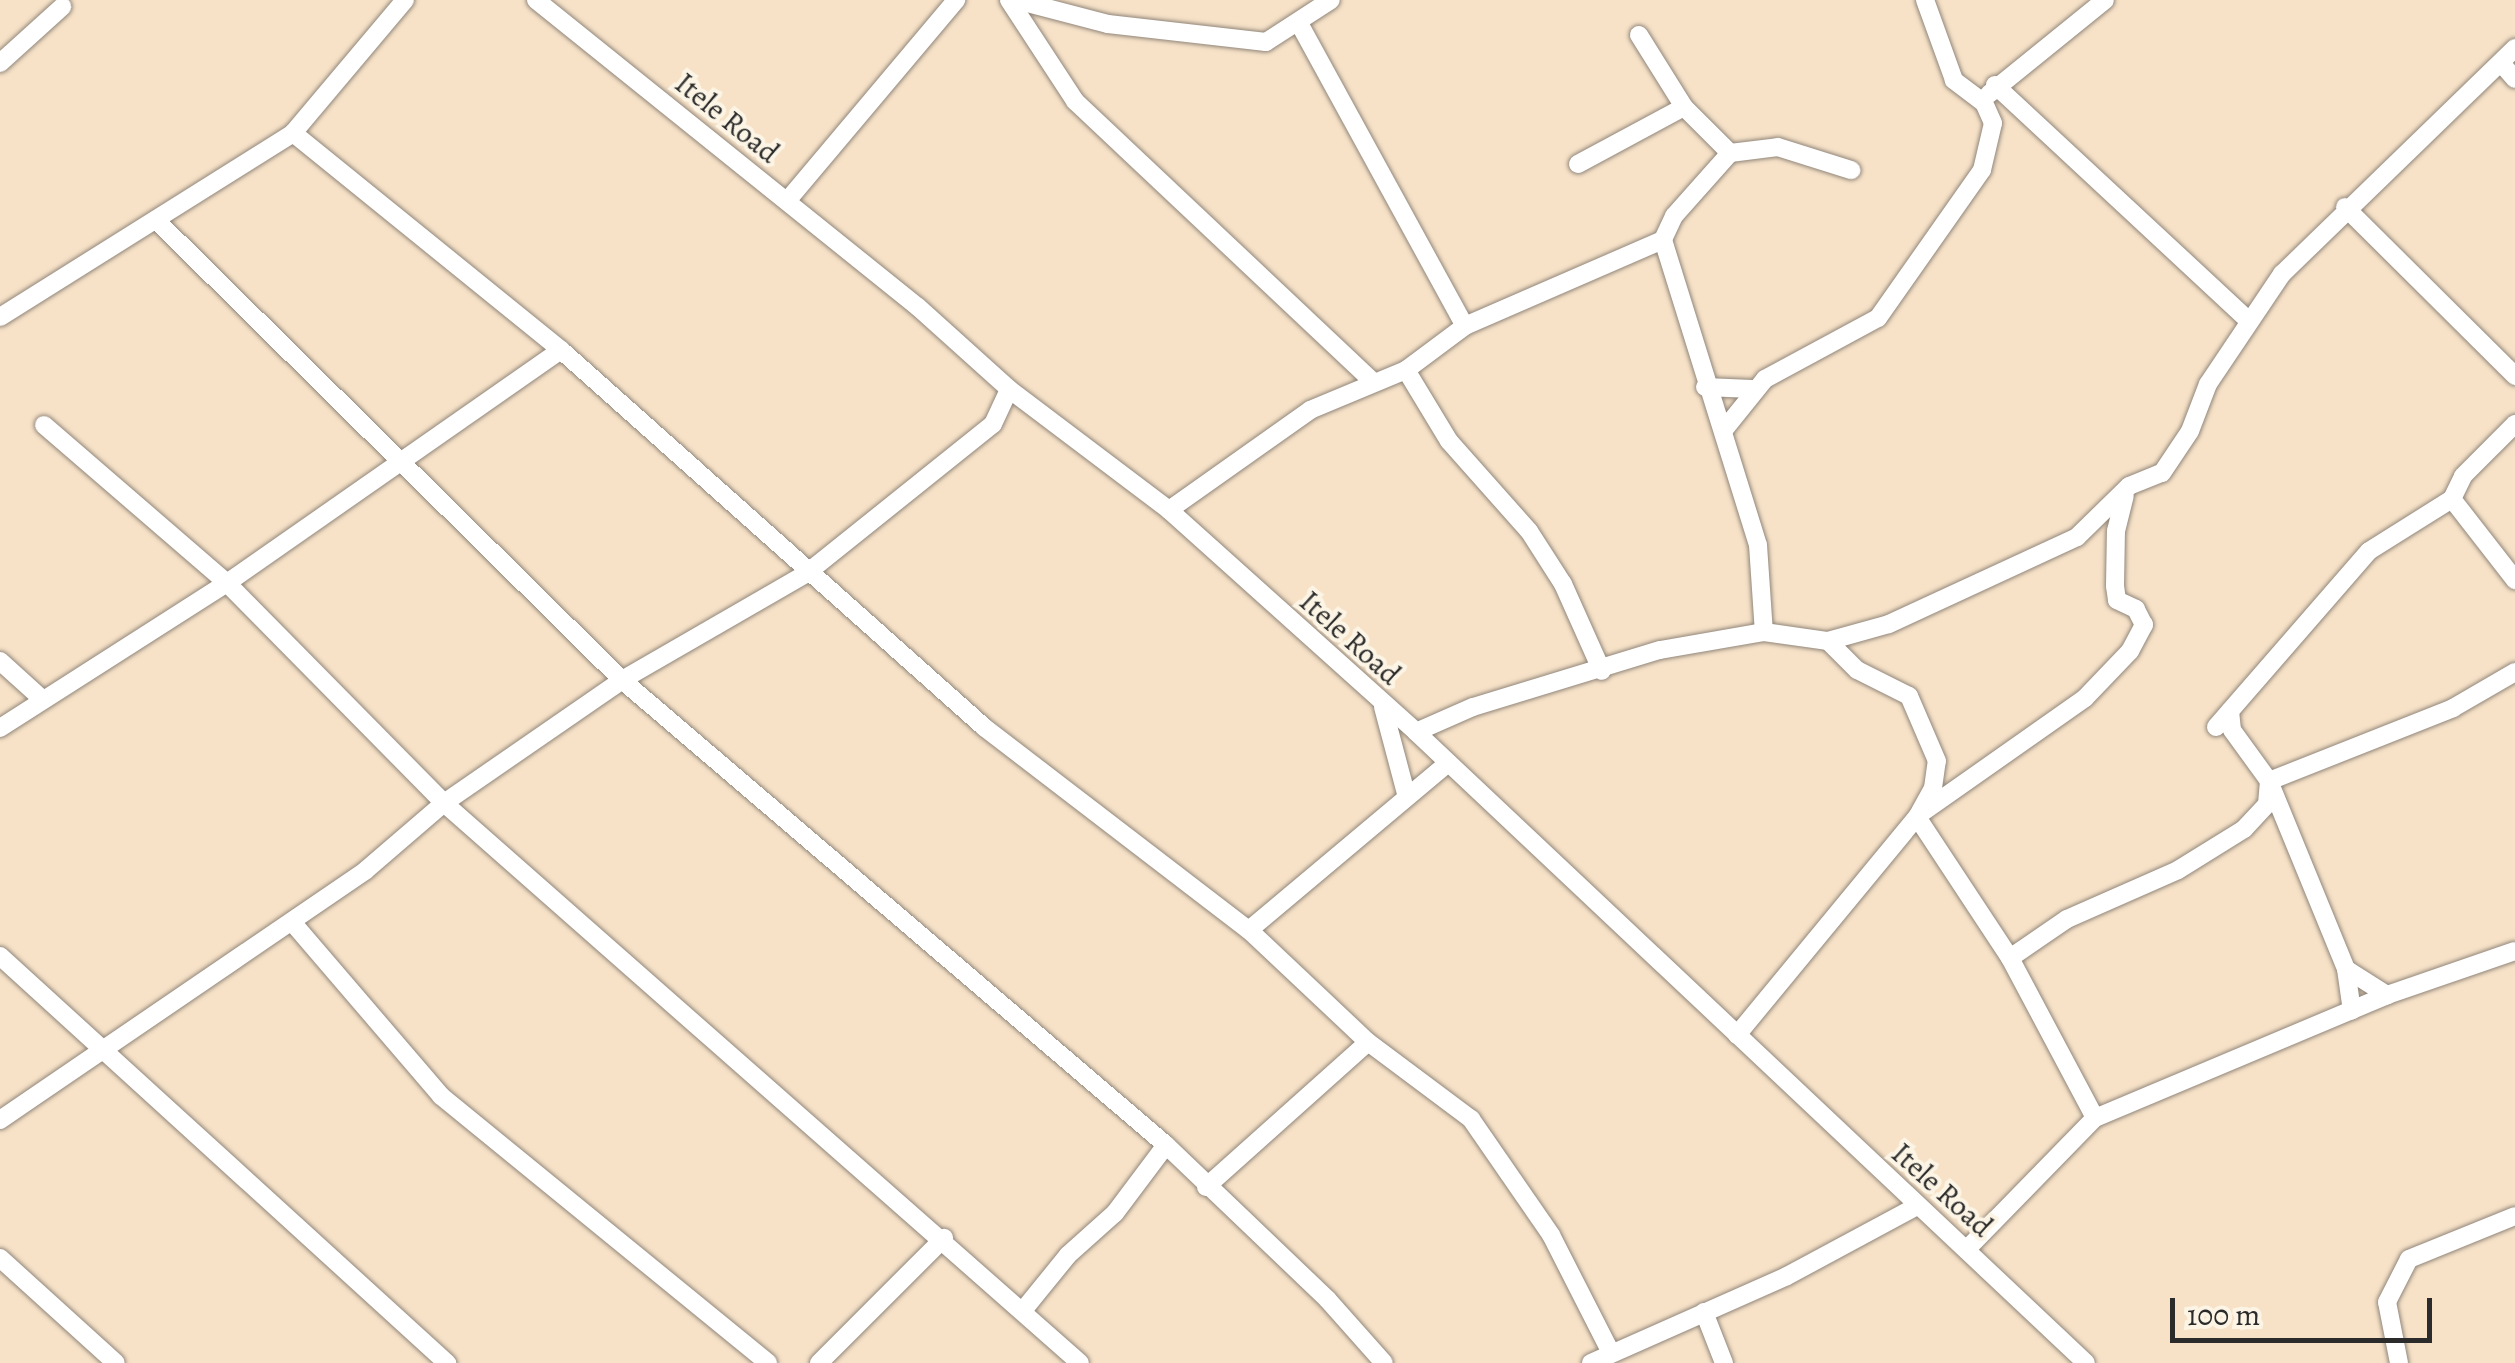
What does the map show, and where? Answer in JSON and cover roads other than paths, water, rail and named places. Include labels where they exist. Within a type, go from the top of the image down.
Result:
[{"type":"street","points":[[0,317],[293,132],[405,0]]},
{"type":"street","name":"Itele Road","points":[[536,0],[787,201],[1009,389],[1169,510],[1383,707],[1416,732],[2086,1363]]},
{"type":"street","points":[[787,201],[956,0]]},
{"type":"street","points":[[1012,0],[1108,24],[1266,42],[1300,25],[1330,0]]},
{"type":"street","points":[[1012,0],[1075,101],[1370,380]]},
{"type":"street","points":[[1724,431],[1752,389],[1878,318],[1982,170],[1992,142],[1984,103],[1954,80],[1925,0]]},
{"type":"street","points":[[1984,103],[1995,85],[2105,0]]},
{"type":"street","points":[[0,63],[62,7]]},
{"type":"street","points":[[1300,25],[1465,326]]},
{"type":"street","points":[[1639,35],[1684,106],[1730,153]]},
{"type":"street","points":[[1416,732],[1474,707],[1602,671],[1660,650],[1764,632],[1828,641],[1902,619],[1941,594],[2044,555],[2106,513],[2129,486],[2162,473],[2248,319],[2345,207],[2422,144],[2515,48]]},
{"type":"street","points":[[2501,63],[2515,80]]},
{"type":"street","points":[[1995,85],[2248,319]]},
{"type":"street","points":[[1578,164],[1684,106]]},
{"type":"street","points":[[293,132],[562,350],[807,573],[984,727],[1249,930],[1368,1042],[1471,1119],[1551,1235],[1611,1353]]},
{"type":"street","points":[[1764,632],[1758,545],[1724,431],[1705,387],[1663,240],[1674,216],[1730,153],[1778,147],[1850,170]]},
{"type":"street","points":[[2345,207],[2515,376]]},
{"type":"street","points":[[156,221],[622,680],[1166,1145],[1206,1188],[1328,1300],[1384,1363]]},
{"type":"street","points":[[1169,510],[1310,410],[1370,380],[1406,370],[1465,326],[1663,240]]},
{"type":"street","points":[[0,728],[40,698],[227,583],[562,350]]},
{"type":"street","points":[[1406,370],[1448,441],[1529,531],[1555,570],[1602,671]]},
{"type":"street","points":[[1705,387],[1752,389]]},
{"type":"street","points":[[993,424],[1009,389]]},
{"type":"street","points":[[0,1120],[292,922],[444,803],[622,680],[807,573],[993,424],[1027,403]]},
{"type":"street","points":[[2216,727],[2369,551],[2452,499],[2464,476],[2515,424]]},
{"type":"street","points":[[44,425],[227,583],[444,803],[1025,1308],[1080,1363]]},
{"type":"street","points":[[1917,817],[2085,698],[2130,651],[2144,624],[2136,609],[2117,600],[2115,586],[2116,531],[2129,486]]},
{"type":"street","points":[[2452,499],[2515,580]]},
{"type":"street","points":[[1737,1035],[1917,817],[1934,788],[1937,761],[1910,696],[1857,670],[1828,641]]},
{"type":"street","points":[[0,661],[40,698]]},
{"type":"street","points":[[2270,781],[2468,702],[2515,672]]},
{"type":"street","points":[[1383,707],[1407,797]]},
{"type":"street","points":[[2230,711],[2232,730],[2270,781],[2346,968],[2352,1011]]},
{"type":"street","points":[[1249,930],[1448,763]]},
{"type":"street","points":[[2010,958],[2067,918],[2178,870],[2244,829],[2267,804],[2270,781]]},
{"type":"street","points":[[1917,817],[2010,958],[2095,1118]]},
{"type":"street","points":[[292,922],[441,1096],[768,1363]]},
{"type":"street","points":[[1967,1249],[2095,1118],[2387,996],[2515,951]]},
{"type":"street","points":[[0,956],[447,1363]]},
{"type":"street","points":[[2346,968],[2387,996]]},
{"type":"street","points":[[1206,1188],[1368,1042]]},
{"type":"street","points":[[1025,1308],[1068,1255],[1115,1214],[1166,1145]]},
{"type":"street","points":[[1591,1363],[1704,1312],[1917,1206]]},
{"type":"street","points":[[2399,1363],[2386,1302],[2410,1259],[2515,1216]]},
{"type":"street","points":[[819,1363],[944,1238]]},
{"type":"street","points":[[0,1258],[116,1363]]},
{"type":"street","points":[[1704,1312],[1724,1363]]}]
